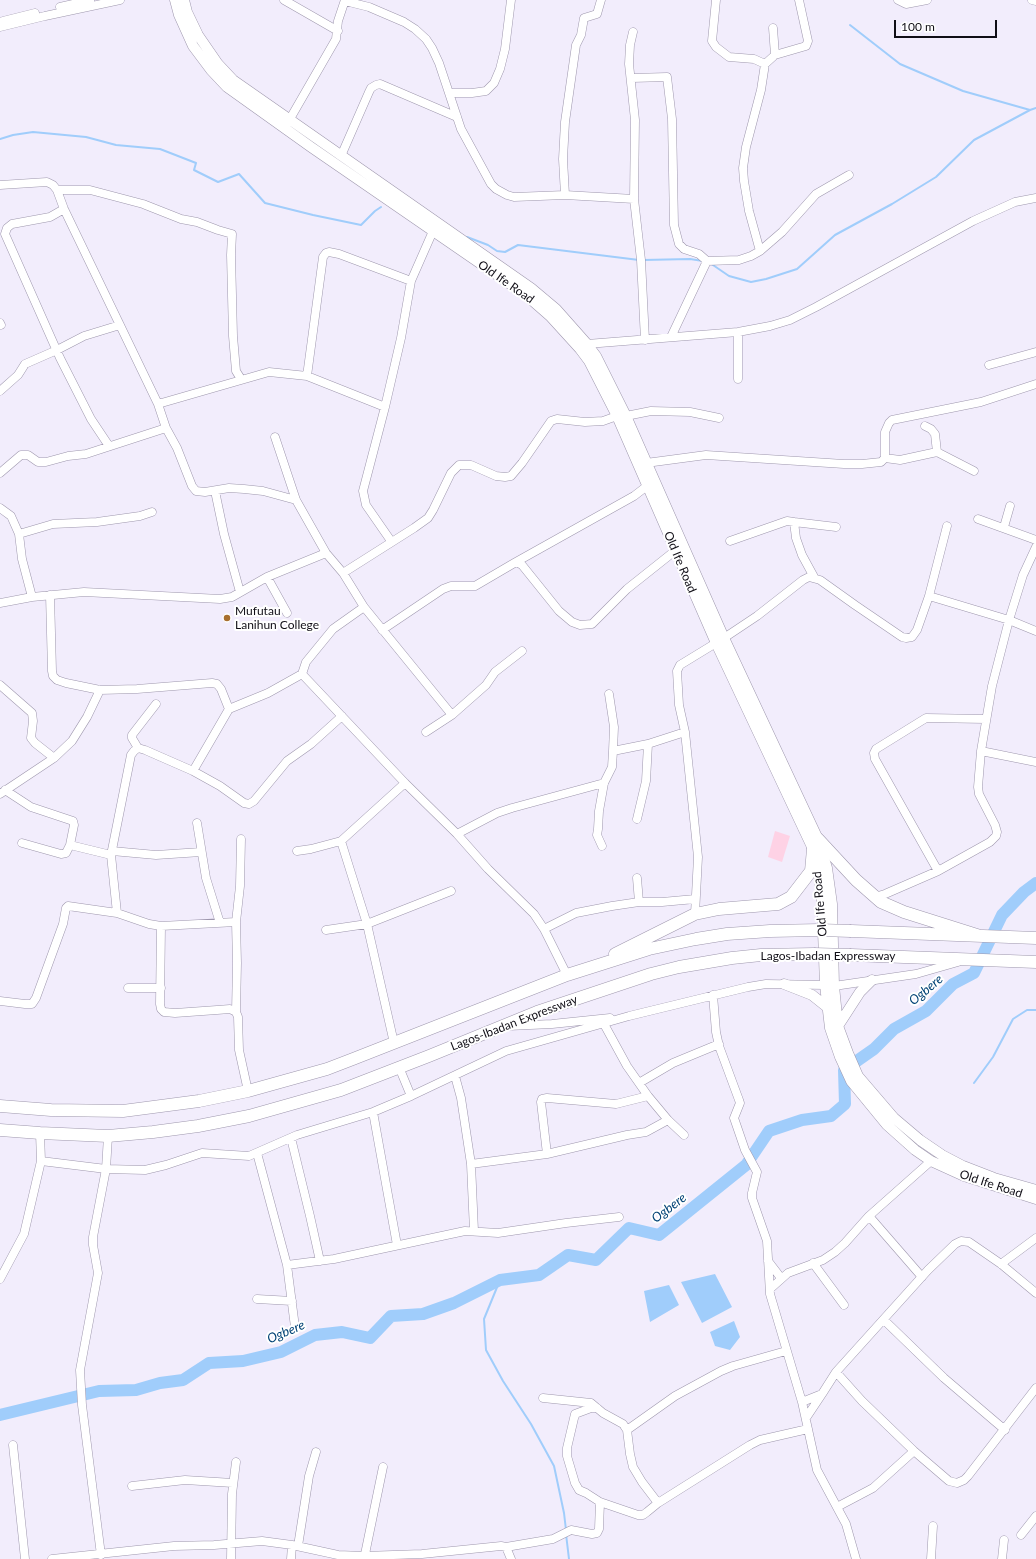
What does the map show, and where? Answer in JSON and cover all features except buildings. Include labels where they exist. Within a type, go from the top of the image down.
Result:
[{"type":"highway","points":[[815,844],[872,895],[889,906],[980,936]]},
{"type":"highway","points":[[596,966],[643,938],[695,914],[719,909],[778,904],[790,897],[811,871],[815,844]]},
{"type":"highway","name":"Lagos-Ibadan Expressway","points":[[0,1106],[58,1110],[123,1111],[198,1101],[248,1091],[327,1068],[567,975],[649,949],[696,938],[770,930],[820,930],[1036,938]]},
{"type":"highway","name":"Lagos-Ibadan Expressway","points":[[0,1130],[108,1136],[191,1127],[249,1116],[341,1090],[537,1012],[599,990],[679,967],[732,958],[760,955],[814,954],[1036,962]]},
{"type":"main road","name":"Old Ife Road","points":[[175,0],[179,15],[193,46],[211,70],[228,87],[341,156],[487,262],[538,305],[562,328],[589,361],[622,416],[647,486],[676,550],[711,620]]},
{"type":"main road","name":"Old Ife Road","points":[[184,0],[187,12],[198,35],[218,64],[233,80],[287,124],[433,231],[531,288],[569,322],[588,344],[596,356],[622,416],[646,463],[711,620],[827,868],[832,904],[830,985],[827,1007],[830,1028],[854,1078],[887,1125],[910,1146],[930,1160],[964,1176],[1036,1199]]},
{"type":"main road","points":[[838,1026],[860,992],[872,980]]},
{"type":"main road","points":[[784,984],[812,994],[827,1007]]},
{"type":"main road","name":"Old Ife Road","points":[[830,985],[844,1055]]},
{"type":"main road","name":"Old Ife Road","points":[[854,1078],[894,1118],[920,1140],[942,1155],[994,1178],[1036,1190]]},
{"type":"street","points":[[0,28],[24,19],[90,0]]},
{"type":"street","points":[[0,22],[45,16],[120,0]]},
{"type":"street","points":[[284,0],[338,31]]},
{"type":"street","points":[[450,93],[472,93],[486,91],[494,83],[500,69],[505,49],[511,0]]},
{"type":"street","points":[[565,195],[563,159],[565,122],[576,45],[581,35],[584,18],[597,14],[601,0]]},
{"type":"street","points":[[716,0],[712,41],[716,47],[729,57],[754,59],[764,64]]},
{"type":"street","points":[[760,251],[749,211],[743,168],[746,147],[761,90],[764,64],[775,55],[806,46],[808,41],[798,0]]},
{"type":"street","points":[[898,0],[906,4],[927,0]]},
{"type":"street","points":[[1032,0],[1036,1]]},
{"type":"street","points":[[287,124],[336,39],[338,21],[345,1],[369,7],[404,22],[426,39],[432,48],[450,93],[461,129],[491,184],[496,189],[514,197],[565,195],[634,199]]},
{"type":"street","points":[[773,28],[775,55]]},
{"type":"street","points":[[633,32],[630,46],[629,64],[632,78],[636,125],[634,199],[641,260],[645,340]]},
{"type":"street","points":[[632,78],[667,77],[672,119],[674,225],[679,244],[684,249],[699,254],[707,261],[739,260],[760,251],[782,232],[816,194],[849,175]]},
{"type":"street","points":[[341,156],[369,92],[371,88],[376,85],[380,84],[457,117]]},
{"type":"street","points":[[0,185],[47,182],[53,185],[57,190],[64,209],[158,404],[166,428],[177,448],[192,486],[196,491],[215,491],[229,488],[244,489],[263,491],[296,500]]},
{"type":"street","points":[[57,190],[90,190],[143,204],[181,219],[197,222],[232,234],[231,255],[233,336],[236,371],[241,379]]},
{"type":"street","points":[[588,344],[738,332],[770,326],[790,320],[979,218],[1015,202],[1036,198]]},
{"type":"street","points":[[64,209],[50,217],[12,224],[7,228],[5,234],[80,400],[109,446]]},
{"type":"street","points":[[391,541],[366,505],[363,491],[386,406],[401,338],[411,281],[433,231]]},
{"type":"street","points":[[307,376],[323,257],[326,253],[329,252],[339,254],[411,281]]},
{"type":"street","points":[[671,337],[707,261]]},
{"type":"street","points":[[0,391],[18,375],[25,364],[84,336],[120,325]]},
{"type":"street","points":[[738,332],[738,380]]},
{"type":"street","points":[[989,365],[1036,352]]},
{"type":"street","points":[[158,404],[269,372],[307,376],[386,406]]},
{"type":"street","points":[[886,458],[885,432],[892,420],[981,402],[1036,384]]},
{"type":"street","points":[[343,573],[428,518],[451,473],[459,465],[471,465],[496,476],[511,476],[522,463],[551,421],[557,419],[586,422],[603,421],[651,411],[690,412],[719,418]]},
{"type":"street","points":[[925,426],[931,429],[935,434],[936,452]]},
{"type":"street","points":[[0,473],[21,455],[28,455],[38,462],[46,462],[68,456],[86,454],[166,428]]},
{"type":"street","points":[[274,437],[296,500],[326,553],[343,573],[364,607],[452,714]]},
{"type":"street","points":[[646,463],[706,455],[844,464],[872,463],[881,462],[886,458],[900,460],[936,452],[974,472]]},
{"type":"street","points":[[382,630],[443,589],[451,586],[475,586],[634,496],[647,486]]},
{"type":"street","points":[[215,491],[224,534],[240,592]]},
{"type":"street","points":[[1004,527],[1010,506]]},
{"type":"street","points":[[0,508],[11,516],[19,534],[22,559],[32,596]]},
{"type":"street","points":[[19,534],[53,524],[97,522],[140,516],[152,512]]},
{"type":"street","points":[[978,519],[1004,527],[1036,540]]},
{"type":"street","points":[[730,541],[787,521],[836,527]]},
{"type":"street","points":[[794,522],[796,538],[802,555],[814,578]]},
{"type":"street","points":[[695,914],[698,857],[684,732],[679,705],[677,672],[680,665],[757,616],[803,580],[809,577],[820,580],[906,638],[912,637],[917,630],[929,596],[946,526]]},
{"type":"street","points":[[872,895],[878,896],[885,894],[938,871],[990,842],[996,836],[997,832],[995,824],[979,794],[978,787],[981,751],[992,686],[1009,620],[1023,575],[1036,547]]},
{"type":"street","points":[[516,562],[520,563],[532,576],[559,611],[572,622],[584,625],[592,624],[627,589],[676,550]]},
{"type":"street","points":[[0,603],[32,596],[84,592],[220,598],[232,597],[267,577],[326,553]]},
{"type":"street","points":[[267,577],[287,613]]},
{"type":"street","points":[[50,595],[53,676],[57,680],[100,690],[137,689],[212,683],[217,684],[221,689],[229,709]]},
{"type":"street","points":[[929,596],[1009,620],[1036,631]]},
{"type":"street","points":[[193,771],[229,709],[268,693],[302,674],[306,662],[333,629],[364,607]]},
{"type":"street","points":[[426,732],[452,714],[486,685],[495,672],[522,651]]},
{"type":"street","points":[[302,674],[405,783],[457,834],[488,869],[534,914],[544,929],[567,975]]},
{"type":"street","points":[[0,685],[32,713],[33,721],[31,738],[54,758]]},
{"type":"street","points":[[22,843],[61,854],[66,853],[70,845],[74,825],[73,821],[31,807],[3,792],[54,758],[72,741],[88,717],[100,690]]},
{"type":"street","points":[[602,846],[597,835],[598,811],[604,783],[612,767],[614,751],[614,727],[609,694]]},
{"type":"street","points":[[156,704],[132,734],[132,738],[138,748],[193,771],[220,786],[244,803],[249,804],[254,801],[287,761],[311,744],[342,716]]},
{"type":"street","points":[[938,871],[875,759],[874,753],[876,749],[926,718],[986,719]]},
{"type":"street","points":[[614,751],[648,744],[684,732]]},
{"type":"street","points":[[637,819],[646,781],[648,744]]},
{"type":"street","points":[[117,913],[111,853],[131,755],[138,748]]},
{"type":"street","points":[[981,751],[1036,762]]},
{"type":"street","points":[[297,851],[341,841],[405,783]]},
{"type":"street","points":[[457,834],[497,813],[604,783]]},
{"type":"street","points":[[197,823],[206,878],[220,923]]},
{"type":"street","points":[[241,839],[240,886],[236,922],[236,1012],[238,1017],[239,1050],[248,1091]]},
{"type":"street","points":[[341,841],[367,924],[394,1043]]},
{"type":"street","points":[[70,845],[111,853],[156,855],[201,852]]},
{"type":"street","points":[[637,878],[639,902]]},
{"type":"street","points":[[326,930],[367,924],[451,891]]},
{"type":"street","points":[[544,929],[576,913],[639,902],[662,902],[695,899]]},
{"type":"street","points":[[0,1001],[32,1004],[36,998],[63,924],[66,908],[68,906],[117,913],[144,923],[161,926],[236,922]]},
{"type":"street","points":[[161,926],[161,1009],[164,1012],[175,1013],[217,1010],[230,1010],[236,1012]]},
{"type":"street","points":[[41,1162],[106,1169],[145,1170],[166,1165],[202,1153],[249,1156],[291,1138],[373,1112],[455,1076],[506,1051],[629,1016],[713,995],[766,984],[830,985],[872,980],[916,974],[964,960]]},
{"type":"street","points":[[128,988],[161,988]]},
{"type":"street","points":[[713,995],[716,1032],[740,1103],[734,1118],[748,1155],[757,1172],[752,1198],[767,1241],[770,1294],[802,1402],[817,1470],[846,1524],[856,1559]]},
{"type":"street","points":[[500,1027],[552,1024],[629,1016]]},
{"type":"street","points":[[604,1024],[627,1066],[648,1096],[668,1120],[684,1135]]},
{"type":"street","points":[[639,1083],[673,1063],[719,1044]]},
{"type":"street","points":[[399,1067],[411,1096]]},
{"type":"street","points":[[455,1076],[461,1098],[471,1164],[474,1230]]},
{"type":"street","points":[[547,1154],[541,1102],[542,1099],[547,1098],[616,1104],[648,1096]]},
{"type":"street","points":[[373,1112],[396,1245]]},
{"type":"street","points":[[471,1164],[547,1154],[626,1135],[646,1132],[668,1120]]},
{"type":"street","points":[[0,1276],[24,1234],[41,1162],[40,1133]]},
{"type":"street","points":[[101,1555],[80,1389],[81,1359],[98,1273],[93,1237],[106,1169],[108,1136]]},
{"type":"street","points":[[291,1138],[320,1261]]},
{"type":"street","points":[[257,1153],[287,1265],[295,1327]]},
{"type":"street","points":[[770,1289],[782,1278],[797,1269],[823,1260],[834,1252],[845,1243],[869,1216],[930,1160]]},
{"type":"street","points":[[869,1216],[922,1278]]},
{"type":"street","points":[[287,1265],[320,1261],[465,1231],[474,1230],[498,1233],[619,1217]]},
{"type":"street","points":[[1001,1264],[1036,1238]]},
{"type":"street","points":[[806,1418],[836,1372],[955,1244],[961,1241],[968,1242],[1001,1264],[1036,1294]]},
{"type":"street","points":[[768,1261],[782,1278]]},
{"type":"street","points":[[813,1263],[844,1305]]},
{"type":"street","points":[[257,1299],[292,1301]]},
{"type":"street","points":[[884,1320],[944,1378],[1005,1430]]},
{"type":"street","points":[[627,1430],[675,1396],[721,1371],[733,1366],[786,1351]]},
{"type":"street","points":[[836,1372],[862,1401],[914,1451],[950,1481],[957,1483],[964,1480],[968,1476],[1036,1388]]},
{"type":"street","points":[[802,1402],[822,1394]]},
{"type":"street","points":[[543,1398],[591,1402],[597,1408],[623,1424],[627,1430],[633,1468],[658,1503]]},
{"type":"street","points":[[597,1408],[591,1408],[575,1414],[567,1448],[567,1456],[575,1482],[579,1490],[586,1492],[600,1502],[638,1515],[647,1512],[658,1503],[750,1444],[808,1428]]},
{"type":"street","points":[[13,1445],[25,1559]]},
{"type":"street","points":[[837,1507],[873,1488],[914,1451]]},
{"type":"street","points":[[291,1559],[309,1476],[316,1452]]},
{"type":"street","points":[[231,1559],[232,1494],[236,1462]]},
{"type":"street","points":[[364,1558],[383,1467]]},
{"type":"street","points":[[132,1486],[185,1480],[234,1483]]},
{"type":"street","points":[[52,1559],[101,1555],[140,1555],[174,1546],[214,1545],[232,1542],[262,1541],[295,1545],[338,1555],[364,1558],[422,1557],[501,1546],[506,1547],[558,1538],[571,1530],[592,1534],[597,1533],[599,1529],[600,1502]]},
{"type":"street","points":[[1021,1534],[1036,1516]]},
{"type":"street","points":[[931,1559],[933,1526]]},
{"type":"street","points":[[1002,1559],[1004,1540]]},
{"type":"street","points":[[506,1547],[511,1559]]},
{"type":"shaded area","points":[[775,831],[790,836],[782,862],[768,857]]},
{"type":"water","points":[[715,1274],[732,1307],[702,1323],[681,1282]]},
{"type":"water","points":[[669,1285],[679,1305],[650,1322],[644,1291]]},
{"type":"water","points":[[734,1321],[740,1337],[730,1350],[715,1346],[710,1332]]},
{"type":"waterway","points":[[850,25],[900,64],[963,91],[1030,110]]},
{"type":"waterway","points":[[710,263],[729,276],[751,282],[797,269],[835,235],[892,204],[936,177],[974,140],[1036,108]]},
{"type":"waterway","points":[[0,139],[13,135],[33,132],[86,137],[116,145],[160,149],[196,163],[194,170],[218,182],[239,174],[265,203],[361,225],[381,207]]},
{"type":"waterway","points":[[467,237],[488,245],[497,251],[505,252],[518,245],[639,260]]},
{"type":"waterway","points":[[643,260],[690,259],[703,261]]},
{"type":"waterway","name":"Ogbere","points":[[0,1415],[99,1391],[136,1390],[160,1383],[183,1380],[209,1363],[243,1361],[281,1352],[315,1335],[342,1332],[370,1338],[391,1316],[423,1314],[454,1303],[500,1280],[539,1275],[568,1255],[596,1260],[629,1228],[659,1235],[746,1165],[769,1131],[802,1120],[831,1116],[845,1104],[844,1070],[874,1049],[894,1029],[926,1011],[953,984],[974,973],[1002,915],[1024,892],[1036,883]]},
{"type":"waterway","points":[[974,1083],[993,1057],[1013,1019],[1027,1010],[1036,1010]]},
{"type":"waterway","points":[[500,1280],[484,1319],[486,1350],[503,1381],[531,1424],[554,1466],[566,1530]]},
{"type":"waterway","points":[[566,1534],[569,1559]]},
{"type":"place","name":"Mufutau Lanihun College","points":[[227,618]]}]
